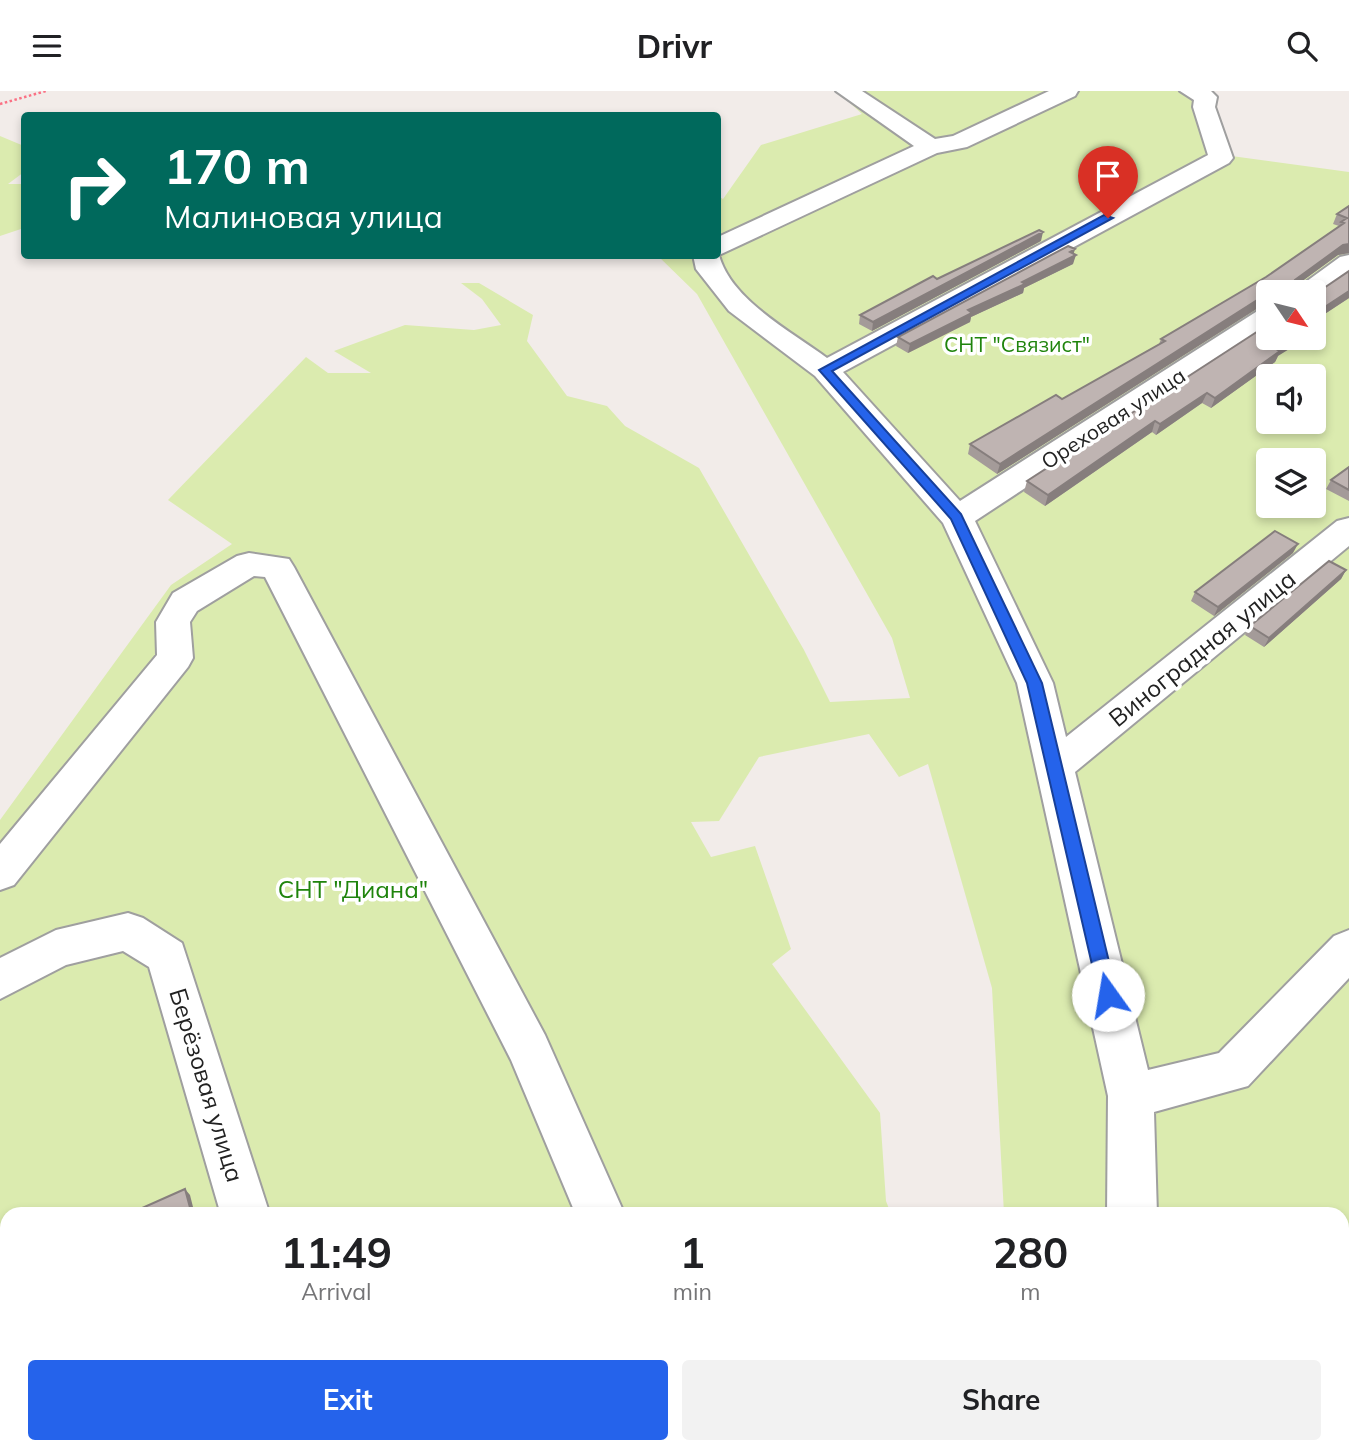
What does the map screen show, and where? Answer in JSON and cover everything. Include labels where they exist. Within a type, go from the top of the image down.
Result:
[{"type":"street","points":[[847,91],[931,147]]},
{"type":"street","points":[[721,246],[931,147],[959,142],[1067,91]]},
{"type":"street","points":[[825,370],[1220,158],[1204,107],[1206,97],[1191,91]]},
{"type":"street","points":[[707,259],[709,269],[739,305],[825,370],[957,517],[1035,683],[1131,1096],[1132,1207]]},
{"type":"street","points":[[1323,280],[1349,263]]},
{"type":"street","name":"Ореховая улица","points":[[957,517],[1256,324]]},
{"type":"street","name":"Виноградная улица","points":[[1055,767],[1349,529]]},
{"type":"street","points":[[0,873],[175,658],[173,622],[185,602],[249,564],[277,567],[529,1050],[598,1207]]},
{"type":"street","name":"Берёзовая улица","points":[[0,980],[56,949],[128,930],[167,956],[245,1207]]},
{"type":"street","points":[[1131,1096],[1232,1071],[1349,949]]},
{"type":"path","points":[[0,104],[46,91]]},
{"type":"green space","points":[[837,91],[1199,91],[1224,155],[1349,172],[1349,1207],[1004,1207],[992,988],[928,764],[899,777],[869,734],[759,757],[719,821],[691,822],[711,857],[755,846],[791,949],[772,964],[880,1113],[888,1207],[0,1207],[0,820],[171,585],[232,544],[168,500],[306,357],[328,373],[371,373],[334,351],[405,325],[474,330],[501,325],[482,299],[461,283],[479,283],[533,315],[527,341],[567,396],[607,406],[625,426],[699,468],[804,650],[830,702],[910,698],[892,638],[697,294],[661,259],[721,259],[721,198],[723,199],[761,145],[862,114]]},
{"type":"green space","points":[[0,136],[21,145],[21,174],[8,184],[21,184],[21,229],[0,236]]},
{"type":"building","points":[[1349,206],[1349,244],[1343,245],[1295,280],[1261,280],[1344,223],[1341,222],[1347,218],[1337,214]]},
{"type":"building","points":[[1039,230],[1043,232],[873,322],[860,315],[933,276],[937,279]]},
{"type":"building","points":[[1068,246],[1075,249],[1070,252],[1076,255],[1022,282],[1025,284],[968,310],[972,313],[910,344],[898,337]]},
{"type":"building","points":[[1349,271],[1349,291],[1326,306],[1326,287]]},
{"type":"building","points":[[1256,283],[1256,301],[1000,464],[970,444],[1056,395],[1062,399],[1165,341],[1161,339]]},
{"type":"building","points":[[1256,332],[1256,350],[1280,351],[1262,364],[1256,364],[1256,368],[1215,398],[1207,393],[1160,424],[1155,421],[1048,495],[1027,481]]},
{"type":"building","points":[[1349,467],[1349,490],[1331,480]]},
{"type":"building","points":[[1275,531],[1298,544],[1218,607],[1195,592]]},
{"type":"building","points":[[1329,561],[1346,570],[1269,638],[1250,626]]},
{"type":"building","points":[[185,1189],[190,1207],[144,1207]]},
{"type":"route","points":[[1108,218],[825,370],[957,517],[1035,683],[1108,995]]},
{"type":"park label","name":"СНТ \"Связист\"","points":[[1017,344]]},
{"type":"park label","name":"СНТ \"Диана\"","points":[[353,889]]}]
